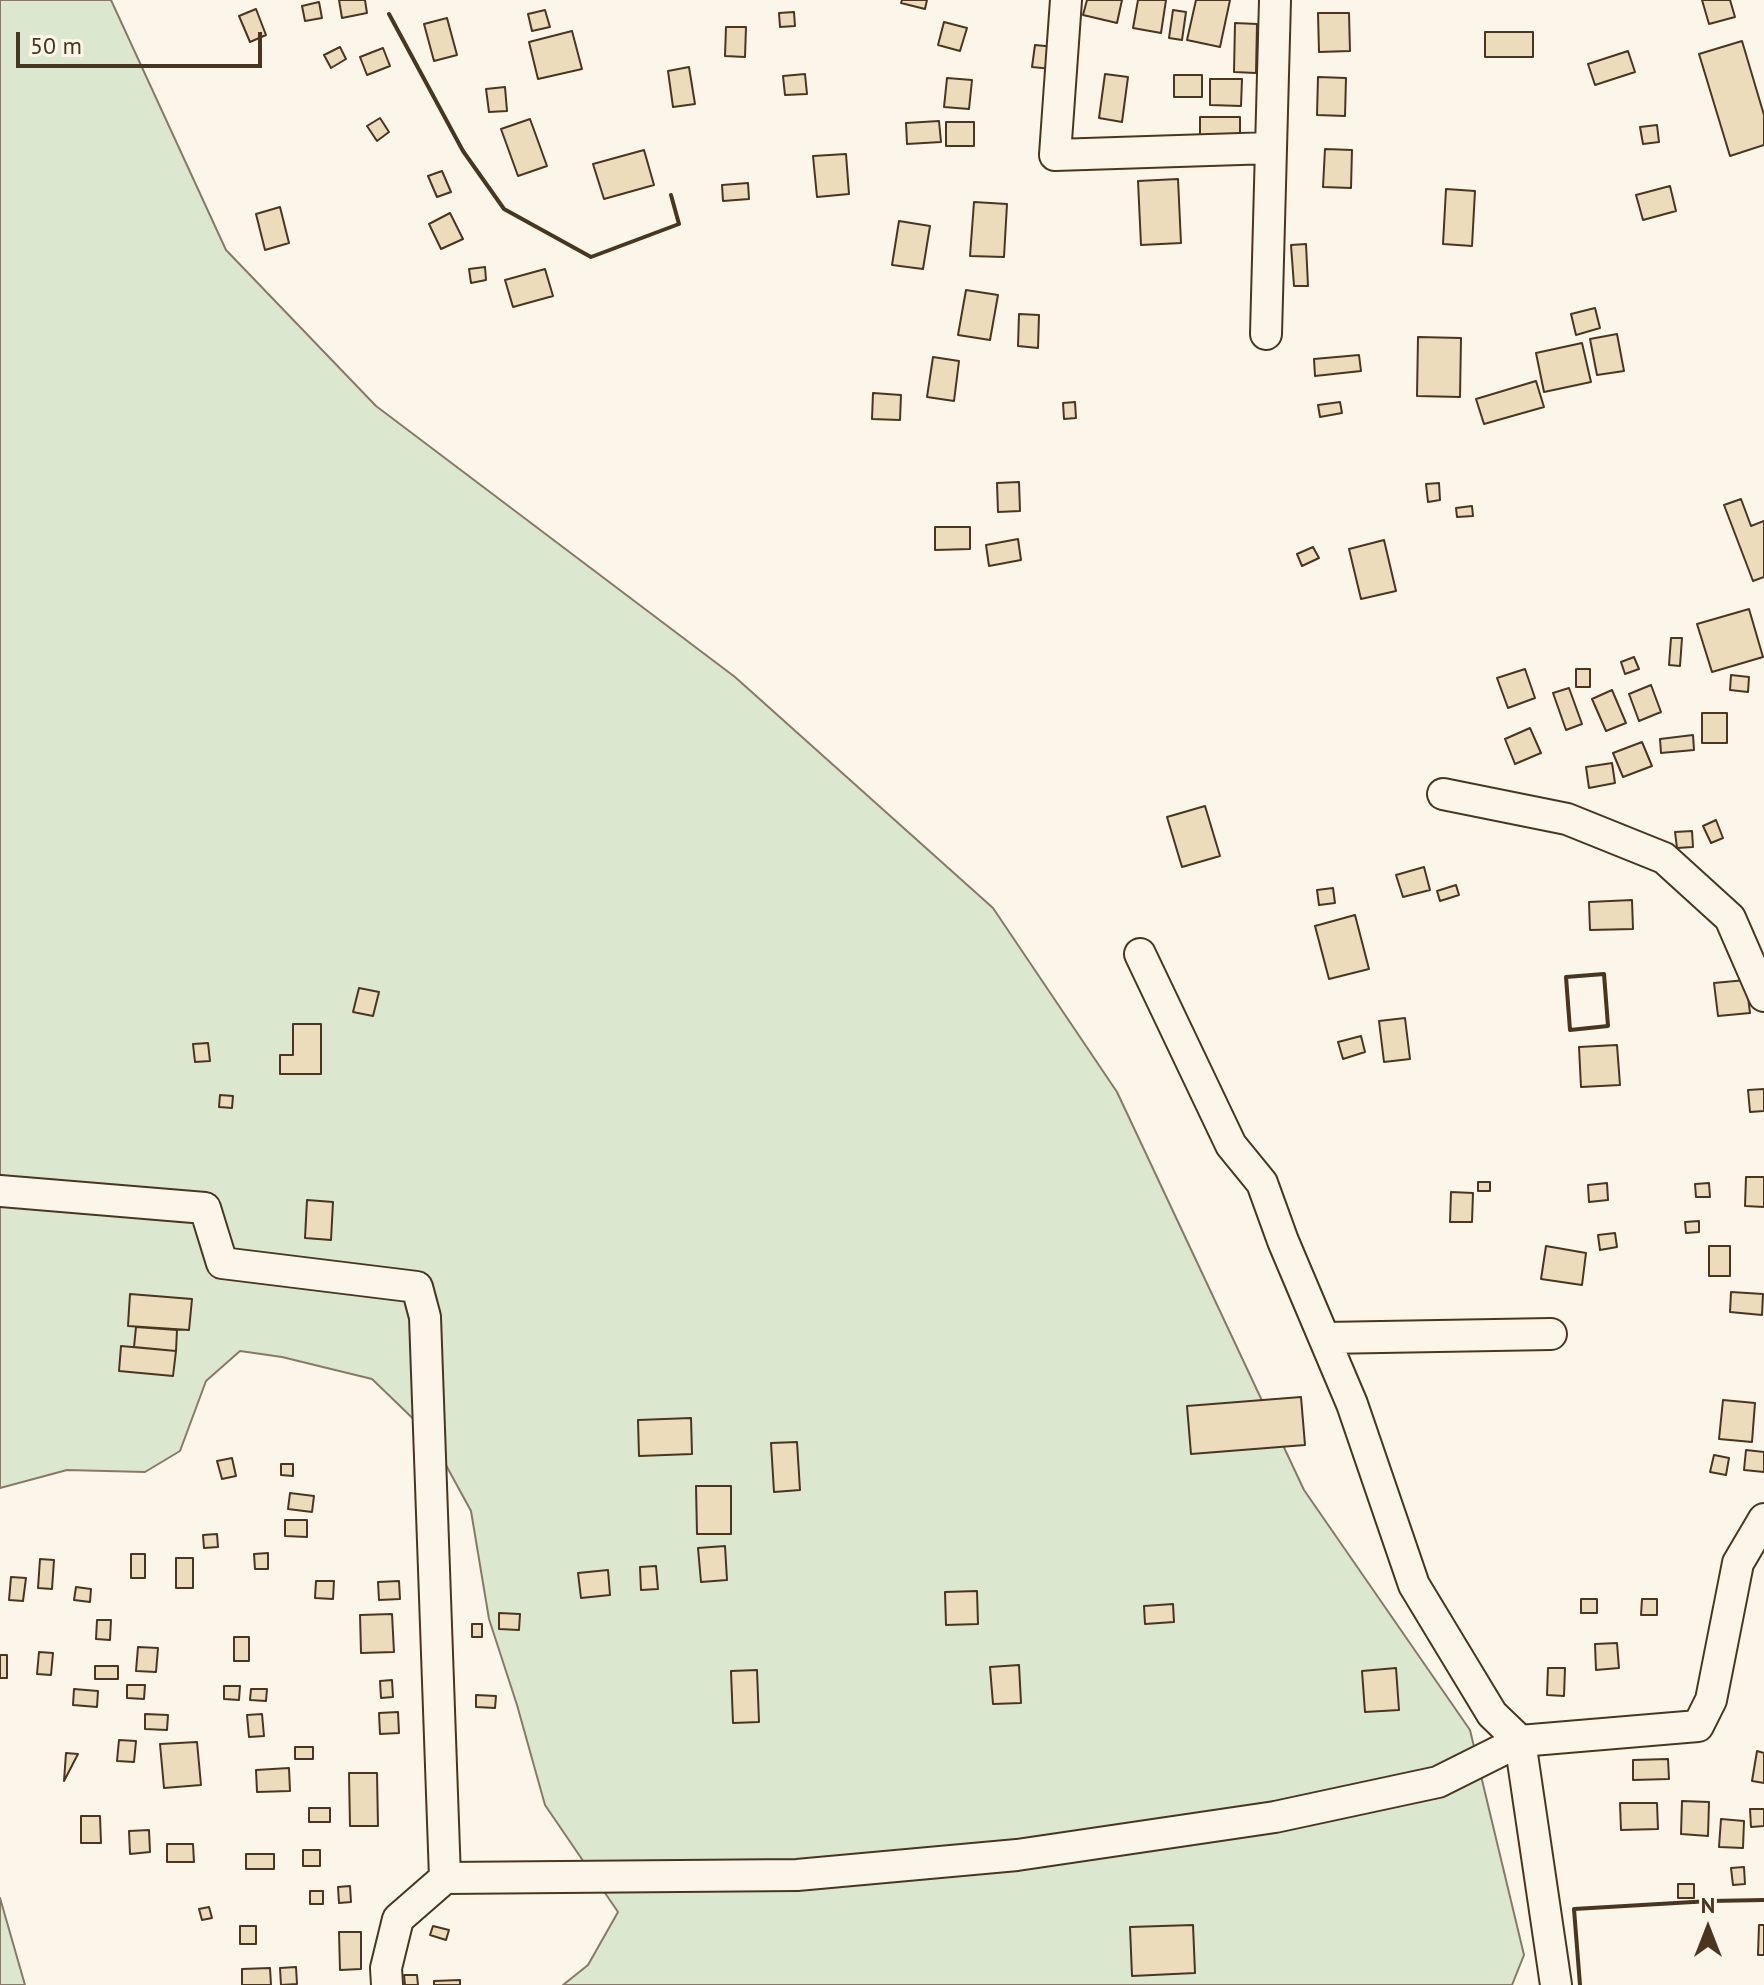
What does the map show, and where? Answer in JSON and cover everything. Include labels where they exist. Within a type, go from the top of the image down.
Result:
[{"type":"street","points":[[1066,0],[1055,155],[1271,148]]},
{"type":"street","points":[[1266,334],[1275,0]]},
{"type":"street","points":[[1443,794],[1567,819],[1664,858],[1730,918],[1764,996]]},
{"type":"street","points":[[1140,954],[1231,1145],[1262,1183],[1283,1241],[1352,1404],[1414,1585],[1492,1714],[1520,1741],[1556,1985]]},
{"type":"street","points":[[0,1191],[205,1208],[222,1263],[417,1287],[425,1317],[445,1878]]},
{"type":"street","points":[[1325,1338],[1551,1334]]},
{"type":"street","points":[[387,1985],[386,1968],[398,1919],[445,1878],[797,1875],[1017,1855],[1275,1817],[1438,1782],[1520,1741],[1698,1726],[1711,1700],[1738,1563],[1764,1519]]},
{"type":"green space","points":[[0,0],[111,0],[226,250],[376,406],[735,677],[993,908],[1117,1092],[1304,1490],[1470,1730],[1524,1955],[1512,1985],[563,1985],[588,1965],[618,1912],[545,1805],[489,1619],[471,1511],[429,1434],[372,1379],[282,1357],[240,1351],[206,1381],[180,1451],[145,1472],[67,1470],[0,1488]]},
{"type":"green space","points":[[0,1898],[25,1985],[0,1985]]},
{"type":"building","points":[[339,0],[365,0],[367,13],[342,18]]},
{"type":"building","points":[[902,0],[927,0],[925,9],[901,3]]},
{"type":"building","points":[[1087,0],[1122,0],[1117,23],[1083,15]]},
{"type":"building","points":[[1138,0],[1166,0],[1161,33],[1133,28]]},
{"type":"building","points":[[1196,0],[1230,0],[1220,47],[1187,40]]},
{"type":"building","points":[[1702,0],[1730,0],[1735,17],[1709,24]]},
{"type":"building","points":[[319,2],[322,18],[305,21],[302,6]]},
{"type":"building","points":[[256,9],[266,35],[250,42],[239,16]]},
{"type":"building","points":[[545,10],[550,27],[532,31],[528,14]]},
{"type":"building","points":[[1173,10],[1186,12],[1182,40],[1169,38]]},
{"type":"building","points":[[794,12],[795,26],[780,27],[779,13]]},
{"type":"building","points":[[1318,13],[1349,13],[1350,51],[1319,52]]},
{"type":"building","points":[[447,18],[457,55],[434,61],[424,24]]},
{"type":"building","points":[[944,22],[967,28],[960,51],[938,45]]},
{"type":"building","points":[[1235,23],[1257,24],[1256,73],[1234,72]]},
{"type":"building","points":[[726,27],[746,27],[745,57],[725,56]]},
{"type":"building","points":[[572,31],[582,69],[538,79],[529,42]]},
{"type":"building","points":[[1485,32],[1533,32],[1533,57],[1485,57]]},
{"type":"building","points":[[1742,41],[1764,115],[1764,145],[1730,156],[1699,54]]},
{"type":"building","points":[[1035,45],[1055,47],[1052,69],[1032,67]]},
{"type":"building","points":[[340,47],[346,59],[331,68],[324,55]]},
{"type":"building","points":[[383,48],[390,66],[367,75],[360,57]]},
{"type":"building","points":[[1628,51],[1635,72],[1595,85],[1588,64]]},
{"type":"building","points":[[689,67],[695,104],[673,107],[668,71]]},
{"type":"building","points":[[805,74],[807,94],[785,95],[783,76]]},
{"type":"building","points":[[1105,74],[1128,77],[1122,122],[1099,118]]},
{"type":"building","points":[[1174,75],[1202,75],[1202,97],[1174,97]]},
{"type":"building","points":[[1318,77],[1346,78],[1345,116],[1317,115]]},
{"type":"building","points":[[947,78],[972,80],[969,109],[944,107]]},
{"type":"building","points":[[1210,79],[1242,79],[1241,106],[1210,105]]},
{"type":"building","points":[[505,87],[507,111],[489,112],[486,89]]},
{"type":"building","points":[[1200,117],[1240,117],[1240,137],[1200,137]]},
{"type":"building","points":[[380,118],[389,132],[377,141],[367,126]]},
{"type":"building","points":[[530,119],[547,166],[518,176],[501,129]]},
{"type":"building","points":[[939,121],[941,142],[907,144],[906,123]]},
{"type":"building","points":[[946,122],[974,122],[974,146],[946,146]]},
{"type":"building","points":[[1657,125],[1659,142],[1643,144],[1640,127]]},
{"type":"building","points":[[1325,149],[1352,150],[1351,188],[1323,187]]},
{"type":"building","points":[[644,150],[654,185],[604,199],[593,164]]},
{"type":"building","points":[[846,154],[849,194],[817,197],[813,156]]},
{"type":"building","points":[[442,171],[451,192],[437,197],[428,176]]},
{"type":"building","points":[[1178,179],[1181,243],[1141,245],[1138,181]]},
{"type":"building","points":[[748,183],[749,199],[723,201],[722,185]]},
{"type":"building","points":[[1670,186],[1676,211],[1643,220],[1636,195]]},
{"type":"building","points":[[1446,189],[1475,191],[1472,246],[1443,244]]},
{"type":"building","points":[[974,202],[1007,204],[1004,257],[970,256]]},
{"type":"building","points":[[280,207],[289,243],[265,250],[256,214]]},
{"type":"building","points":[[450,213],[463,239],[441,249],[429,224]]},
{"type":"building","points":[[899,221],[930,226],[923,269],[892,265]]},
{"type":"building","points":[[1306,244],[1308,286],[1294,286],[1291,245]]},
{"type":"building","points":[[485,267],[486,280],[471,283],[469,269]]},
{"type":"building","points":[[545,269],[553,296],[513,307],[505,280]]},
{"type":"building","points":[[966,290],[998,295],[990,340],[958,335]]},
{"type":"building","points":[[1595,308],[1600,328],[1576,335],[1571,314]]},
{"type":"building","points":[[1019,314],[1039,315],[1038,348],[1018,346]]},
{"type":"building","points":[[1617,334],[1624,371],[1597,375],[1590,339]]},
{"type":"building","points":[[1418,337],[1461,338],[1460,397],[1417,396]]},
{"type":"building","points":[[1582,343],[1591,382],[1544,392],[1536,353]]},
{"type":"building","points":[[1359,355],[1361,371],[1315,376],[1314,359]]},
{"type":"building","points":[[933,357],[959,361],[954,401],[927,397]]},
{"type":"building","points":[[1536,381],[1544,407],[1484,424],[1476,399]]},
{"type":"building","points":[[873,393],[901,395],[900,420],[872,419]]},
{"type":"building","points":[[1075,402],[1076,418],[1064,419],[1063,403]]},
{"type":"building","points":[[1340,402],[1342,413],[1320,417],[1318,405]]},
{"type":"building","points":[[1019,482],[1020,511],[998,512],[997,483]]},
{"type":"building","points":[[1439,483],[1440,500],[1428,502],[1426,484]]},
{"type":"building","points":[[1741,499],[1751,526],[1764,521],[1764,577],[1753,581],[1724,505]]},
{"type":"building","points":[[1472,506],[1473,516],[1457,517],[1456,508]]},
{"type":"building","points":[[935,527],[970,527],[970,549],[935,550]]},
{"type":"building","points":[[1018,539],[1021,560],[989,566],[986,545]]},
{"type":"building","points":[[1384,540],[1396,591],[1361,599],[1349,549]]},
{"type":"building","points":[[1313,547],[1319,558],[1302,566],[1297,554]]},
{"type":"building","points":[[1749,609],[1763,657],[1712,672],[1697,624]]},
{"type":"building","points":[[1671,638],[1682,638],[1680,666],[1669,665]]},
{"type":"building","points":[[1634,657],[1639,669],[1625,674],[1621,662]]},
{"type":"building","points":[[1525,669],[1535,698],[1508,708],[1497,678]]},
{"type":"building","points":[[1576,669],[1590,669],[1590,687],[1576,687]]},
{"type":"building","points":[[1731,675],[1749,677],[1748,692],[1730,690]]},
{"type":"building","points":[[1651,685],[1661,712],[1639,721],[1629,694]]},
{"type":"building","points":[[1569,688],[1582,724],[1566,730],[1553,693]]},
{"type":"building","points":[[1612,690],[1626,723],[1606,731],[1592,699]]},
{"type":"building","points":[[1702,713],[1727,713],[1727,743],[1702,743]]},
{"type":"building","points":[[1530,728],[1541,753],[1515,764],[1505,739]]},
{"type":"building","points":[[1693,735],[1694,750],[1661,753],[1660,739]]},
{"type":"building","points":[[1642,742],[1652,766],[1623,777],[1613,753]]},
{"type":"building","points":[[1612,763],[1615,783],[1589,788],[1586,767]]},
{"type":"building","points":[[1205,806],[1220,856],[1182,867],[1167,817]]},
{"type":"building","points":[[1716,820],[1723,838],[1711,843],[1703,826]]},
{"type":"building","points":[[1692,831],[1693,847],[1677,848],[1675,832]]},
{"type":"building","points":[[1424,867],[1430,890],[1403,897],[1396,875]]},
{"type":"building","points":[[1456,885],[1459,895],[1440,901],[1437,891]]},
{"type":"building","points":[[1333,888],[1335,903],[1319,905],[1317,890]]},
{"type":"building","points":[[1632,900],[1633,929],[1590,930],[1589,902]]},
{"type":"building","points":[[1355,915],[1369,969],[1329,979],[1315,926]]},
{"type":"building","points":[[1746,980],[1750,1013],[1718,1016],[1714,983]]},
{"type":"building","points":[[359,988],[379,992],[373,1016],[353,1012]]},
{"type":"building","points":[[1405,1018],[1410,1059],[1384,1062],[1379,1021]]},
{"type":"building","points":[[293,1024],[321,1024],[321,1074],[280,1074],[280,1055],[293,1055]]},
{"type":"building","points":[[1361,1036],[1365,1052],[1343,1059],[1338,1042]]},
{"type":"building","points":[[208,1043],[210,1061],[195,1062],[193,1044]]},
{"type":"building","points":[[1617,1045],[1620,1085],[1581,1087],[1579,1047]]},
{"type":"building","points":[[1764,1089],[1764,1111],[1750,1112],[1748,1090]]},
{"type":"building","points":[[220,1095],[233,1096],[232,1108],[219,1107]]},
{"type":"building","points":[[1746,1177],[1764,1177],[1764,1207],[1745,1206]]},
{"type":"building","points":[[1478,1182],[1490,1182],[1490,1191],[1478,1191]]},
{"type":"building","points":[[1607,1183],[1608,1200],[1589,1202],[1588,1185]]},
{"type":"building","points":[[1709,1183],[1710,1197],[1696,1197],[1695,1184]]},
{"type":"building","points":[[1451,1192],[1473,1193],[1472,1222],[1450,1222]]},
{"type":"building","points":[[307,1200],[333,1202],[331,1240],[305,1238]]},
{"type":"building","points":[[1699,1221],[1699,1232],[1686,1233],[1685,1222]]},
{"type":"building","points":[[1615,1233],[1617,1247],[1600,1250],[1598,1235]]},
{"type":"building","points":[[1546,1246],[1586,1253],[1582,1285],[1541,1279]]},
{"type":"building","points":[[1709,1246],[1730,1246],[1730,1276],[1709,1276]]},
{"type":"building","points":[[1731,1292],[1763,1294],[1762,1315],[1730,1312]]},
{"type":"building","points":[[130,1294],[192,1299],[189,1330],[128,1326]]},
{"type":"building","points":[[136,1327],[177,1330],[176,1351],[134,1347]]},
{"type":"building","points":[[121,1346],[176,1351],[173,1376],[119,1371]]},
{"type":"building","points":[[1301,1397],[1305,1445],[1191,1454],[1187,1406]]},
{"type":"building","points":[[1723,1400],[1755,1403],[1752,1442],[1719,1439]]},
{"type":"building","points":[[691,1418],[692,1454],[639,1456],[638,1420]]},
{"type":"building","points":[[797,1442],[800,1490],[774,1492],[771,1443]]},
{"type":"building","points":[[1746,1450],[1764,1452],[1764,1472],[1744,1470]]},
{"type":"building","points":[[1714,1455],[1729,1458],[1726,1475],[1710,1472]]},
{"type":"building","points":[[232,1458],[236,1476],[222,1479],[217,1461]]},
{"type":"building","points":[[281,1464],[293,1464],[293,1476],[281,1475]]},
{"type":"building","points":[[696,1486],[731,1486],[731,1534],[697,1534]]},
{"type":"building","points":[[290,1493],[314,1496],[312,1512],[288,1509]]},
{"type":"building","points":[[285,1520],[307,1520],[307,1537],[285,1536]]},
{"type":"building","points":[[217,1534],[218,1547],[204,1548],[203,1535]]},
{"type":"building","points":[[725,1546],[727,1580],[701,1582],[698,1548]]},
{"type":"building","points":[[268,1553],[268,1569],[255,1569],[254,1554]]},
{"type":"building","points":[[131,1554],[145,1554],[145,1578],[131,1578]]},
{"type":"building","points":[[176,1558],[193,1558],[193,1588],[176,1588]]},
{"type":"building","points":[[40,1559],[54,1560],[52,1589],[38,1588]]},
{"type":"building","points":[[656,1566],[658,1589],[641,1590],[640,1567]]},
{"type":"building","points":[[608,1570],[610,1595],[581,1598],[578,1573]]},
{"type":"building","points":[[11,1577],[26,1578],[23,1601],[9,1600]]},
{"type":"building","points":[[316,1581],[334,1581],[333,1599],[315,1598]]},
{"type":"building","points":[[399,1581],[400,1599],[379,1600],[378,1582]]},
{"type":"building","points":[[76,1587],[91,1589],[90,1602],[74,1600]]},
{"type":"building","points":[[977,1591],[978,1624],[946,1625],[945,1592]]},
{"type":"building","points":[[1581,1599],[1597,1599],[1597,1613],[1581,1613]]},
{"type":"building","points":[[1642,1599],[1657,1599],[1657,1615],[1641,1615]]},
{"type":"building","points":[[1173,1604],[1174,1622],[1145,1624],[1144,1606]]},
{"type":"building","points":[[499,1613],[520,1614],[519,1630],[499,1629]]},
{"type":"building","points":[[392,1614],[394,1652],[361,1653],[360,1615]]},
{"type":"building","points":[[97,1620],[111,1620],[110,1640],[96,1639]]},
{"type":"building","points":[[472,1624],[482,1624],[482,1637],[472,1637]]},
{"type":"building","points":[[234,1637],[249,1637],[249,1661],[234,1661]]},
{"type":"building","points":[[1617,1643],[1619,1668],[1596,1670],[1595,1644]]},
{"type":"building","points":[[138,1647],[158,1648],[156,1672],[136,1671]]},
{"type":"building","points":[[39,1652],[53,1653],[51,1675],[37,1674]]},
{"type":"building","points":[[0,1655],[7,1655],[7,1678],[0,1678]]},
{"type":"building","points":[[1019,1665],[1021,1703],[993,1704],[990,1667]]},
{"type":"building","points":[[95,1666],[118,1666],[118,1679],[95,1679]]},
{"type":"building","points":[[1396,1668],[1399,1710],[1365,1712],[1362,1671]]},
{"type":"building","points":[[1548,1668],[1565,1668],[1564,1696],[1547,1695]]},
{"type":"building","points":[[757,1670],[759,1722],[733,1723],[731,1671]]},
{"type":"building","points":[[392,1680],[393,1697],[381,1698],[380,1681]]},
{"type":"building","points":[[127,1685],[145,1685],[144,1699],[127,1698]]},
{"type":"building","points":[[224,1686],[240,1686],[239,1700],[224,1699]]},
{"type":"building","points":[[74,1689],[98,1691],[97,1707],[73,1705]]},
{"type":"building","points":[[251,1689],[267,1689],[266,1701],[250,1700]]},
{"type":"building","points":[[476,1695],[496,1696],[495,1708],[476,1707]]},
{"type":"building","points":[[398,1712],[399,1733],[380,1734],[379,1713]]},
{"type":"building","points":[[145,1714],[168,1715],[167,1730],[145,1729]]},
{"type":"building","points":[[262,1714],[264,1736],[249,1737],[247,1715]]},
{"type":"building","points":[[119,1740],[136,1741],[134,1762],[117,1761]]},
{"type":"building","points":[[197,1742],[201,1785],[164,1788],[160,1744]]},
{"type":"building","points":[[295,1747],[313,1747],[313,1759],[295,1759]]},
{"type":"building","points":[[1757,1751],[1764,1753],[1764,1783],[1752,1781]]},
{"type":"building","points":[[66,1753],[78,1754],[64,1781]]},
{"type":"building","points":[[1668,1759],[1669,1779],[1633,1780],[1633,1760]]},
{"type":"building","points":[[289,1768],[290,1791],[257,1792],[256,1770]]},
{"type":"building","points":[[349,1773],[377,1773],[378,1826],[350,1826]]},
{"type":"building","points":[[1682,1801],[1709,1802],[1708,1836],[1681,1834]]},
{"type":"building","points":[[1620,1803],[1657,1803],[1658,1829],[1621,1830]]},
{"type":"building","points":[[309,1808],[330,1808],[330,1822],[309,1822]]},
{"type":"building","points":[[1750,1809],[1764,1809],[1764,1826],[1751,1827]]},
{"type":"building","points":[[81,1816],[100,1816],[101,1843],[81,1843]]},
{"type":"building","points":[[1721,1819],[1744,1821],[1743,1848],[1719,1847]]},
{"type":"building","points":[[149,1830],[150,1852],[130,1854],[129,1831]]},
{"type":"building","points":[[167,1844],[193,1844],[194,1862],[167,1862]]},
{"type":"building","points":[[303,1850],[320,1850],[320,1866],[303,1866]]},
{"type":"building","points":[[246,1854],[274,1854],[274,1869],[246,1869]]},
{"type":"building","points":[[1744,1867],[1745,1884],[1733,1885],[1731,1868]]},
{"type":"building","points":[[1678,1884],[1694,1884],[1694,1898],[1678,1898]]},
{"type":"building","points":[[350,1886],[351,1902],[339,1903],[338,1887]]},
{"type":"building","points":[[310,1891],[323,1891],[323,1904],[310,1904]]},
{"type":"building","points":[[209,1907],[212,1918],[202,1920],[199,1909]]},
{"type":"building","points":[[1193,1925],[1195,1973],[1132,1976],[1130,1927]]},
{"type":"building","points":[[1759,1925],[1764,1925],[1764,1955],[1758,1955]]},
{"type":"building","points":[[240,1926],[256,1926],[256,1944],[240,1944]]},
{"type":"building","points":[[433,1926],[449,1930],[446,1940],[430,1935]]},
{"type":"building","points":[[339,1932],[361,1932],[361,1969],[340,1970]]},
{"type":"building","points":[[296,1967],[297,1984],[281,1985],[280,1968]]},
{"type":"building","points":[[270,1968],[271,1985],[242,1985],[242,1969]]},
{"type":"building","points":[[404,1975],[417,1975],[418,1985],[405,1985]]},
{"type":"building","points":[[460,1980],[460,1985],[434,1985],[434,1981]]},
{"type":"wall","points":[[389,14],[463,151],[504,209],[591,257],[679,224],[671,195]]},
{"type":"wall","points":[[1604,974],[1608,1026],[1570,1030],[1566,977],[1604,974]]},
{"type":"wall","points":[[1580,1985],[1574,1909],[1764,1900]]}]
